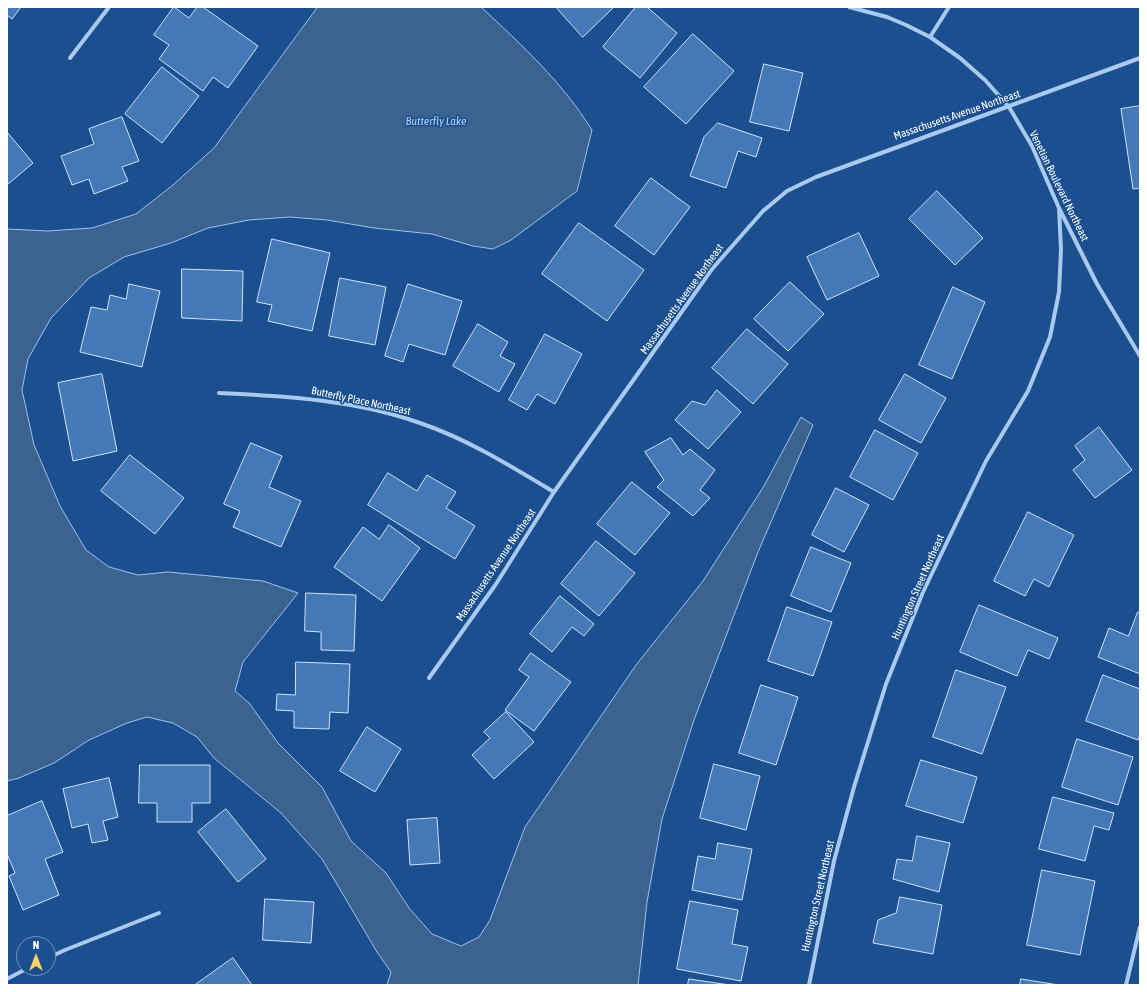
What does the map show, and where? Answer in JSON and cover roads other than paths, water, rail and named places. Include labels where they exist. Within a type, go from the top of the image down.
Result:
[{"type":"street","points":[[70,58],[109,7]]},
{"type":"street","name":"Venetian Boulevard Northeast","points":[[849,7],[887,16],[906,24],[930,38],[960,58],[985,80],[1009,107],[1032,146],[1059,208],[1097,284],[1140,356]]},
{"type":"street","points":[[930,38],[949,7]]},
{"type":"street","name":"Massachusetts Avenue Northeast","points":[[429,678],[496,584],[554,492],[712,269],[763,211],[787,191],[816,176],[1009,107],[1140,58]]},
{"type":"street","name":"Huntington Street Northeast","points":[[809,985],[834,860],[854,787],[886,684],[923,592],[986,461],[1028,391],[1050,337],[1059,292],[1061,257],[1059,208]]},
{"type":"street","name":"Butterfly Place Northeast","points":[[219,393],[294,396],[360,408],[419,423],[471,445],[554,492]]},
{"type":"street","points":[[56,954],[159,914]]},
{"type":"street","points":[[1126,985],[1140,927]]},
{"type":"street","points":[[7,979],[16,974]]},
{"type":"water","name":"Butterfly Lake","points":[[318,7],[481,7],[527,50],[555,80],[592,130],[577,191],[511,240],[493,249],[473,246],[432,234],[374,228],[327,220],[290,217],[249,220],[208,228],[171,243],[124,257],[89,278],[51,318],[28,359],[22,390],[34,445],[60,506],[86,550],[109,567],[138,575],[168,572],[263,581],[298,593],[243,662],[235,691],[249,703],[278,743],[322,787],[351,841],[386,873],[409,908],[432,934],[461,946],[479,937],[490,920],[525,827],[636,665],[703,581],[764,486],[801,417],[813,425],[758,552],[694,720],[662,819],[647,902],[638,985],[387,985],[391,972],[377,952],[322,859],[281,813],[214,758],[197,737],[173,723],[147,717],[127,723],[89,740],[54,763],[19,778],[7,781],[7,229],[48,231],[92,228],[136,214],[173,185],[214,148]]}]
